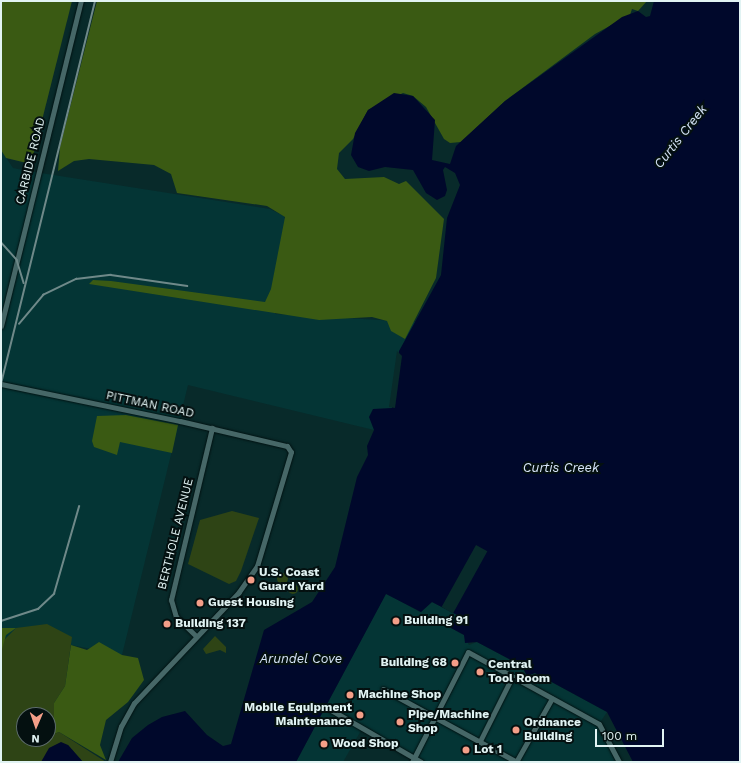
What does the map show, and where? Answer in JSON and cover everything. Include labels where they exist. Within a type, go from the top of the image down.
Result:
[{"type":"street","name":"CARBIDE ROAD","points":[[1,326],[81,1]]},
{"type":"street","name":"PITTMAN ROAD","points":[[1,384],[212,428],[287,446],[291,452],[257,566],[239,592],[196,636]]},
{"type":"street","name":"BERTHOLE AVENUE","points":[[196,636],[176,617],[171,600],[212,428]]},
{"type":"street","points":[[110,762],[121,726],[134,703],[196,636]]},
{"type":"street","points":[[413,759],[468,652],[599,724],[619,762]]},
{"type":"street","points":[[480,741],[512,677]]},
{"type":"street","points":[[383,689],[517,762],[552,698]]},
{"type":"street","points":[[331,710],[413,759],[421,762]]},
{"type":"shaded area","points":[[1,150],[13,168],[270,209],[284,216],[288,232],[275,314],[415,322],[395,408],[374,430],[188,385],[122,655],[71,645],[1,649]]},
{"type":"shaded area","points":[[386,593],[420,612],[432,602],[458,615],[451,628],[464,635],[469,645],[477,642],[522,666],[527,676],[535,673],[607,712],[599,724],[619,762],[421,762],[363,727],[343,762],[296,762]]},
{"type":"green space","points":[[1,1],[72,1],[31,164],[6,158],[1,150]]},
{"type":"green space","points":[[97,1],[647,1],[638,11],[632,9],[630,15],[595,34],[505,101],[461,142],[450,143],[444,139],[426,107],[413,96],[403,93],[368,110],[353,139],[339,153],[337,169],[345,179],[384,177],[399,184],[406,181],[444,219],[436,278],[405,339],[391,331],[387,321],[372,317],[319,320],[89,284],[93,280],[111,281],[265,302],[271,289],[285,217],[267,206],[177,193],[171,174],[154,165],[89,159],[74,161],[58,171],[60,147]]},
{"type":"green space","points":[[126,415],[178,425],[172,453],[120,442],[117,455],[94,447],[92,441],[97,416]]},
{"type":"green space","points":[[232,511],[259,518],[241,571],[236,581],[229,584],[188,564],[200,520]]},
{"type":"green space","points":[[280,573],[284,573],[286,574],[286,582],[280,583],[277,580],[277,576]]},
{"type":"green space","points":[[293,584],[298,589],[293,594],[288,589]]},
{"type":"green space","points":[[47,624],[72,637],[65,686],[54,703],[54,707],[16,707],[16,747],[56,747],[56,733],[59,732],[106,762],[83,762],[68,745],[46,762],[1,762],[2,642],[16,628]]},
{"type":"green space","points":[[1,628],[16,628],[6,635],[1,653]]},
{"type":"green space","points":[[215,636],[226,647],[226,653],[220,650],[206,654],[203,649]]},
{"type":"green space","points":[[99,642],[122,655],[138,658],[144,680],[128,702],[106,720],[100,745],[106,760],[59,732],[56,733],[56,707],[54,707],[54,703],[65,686],[71,645],[87,650]]},
{"type":"water","name":"Curtis Creek","points":[[654,1],[740,1],[740,762],[633,762],[607,712],[535,673],[527,676],[522,666],[477,642],[465,643],[464,635],[451,628],[457,615],[432,602],[421,612],[386,594],[296,762],[118,762],[132,738],[148,725],[162,717],[185,711],[207,735],[223,746],[231,744],[264,630],[312,602],[335,567],[357,477],[368,455],[367,446],[374,430],[369,417],[373,409],[392,408],[399,351],[441,275],[447,218],[460,185],[455,173],[445,167],[443,170],[447,190],[445,196],[437,200],[426,193],[413,170],[385,167],[369,171],[358,167],[351,155],[355,133],[368,110],[394,93],[413,96],[435,120],[432,160],[450,164],[456,146],[505,101],[622,17],[638,11],[646,17],[650,16]]},
{"type":"water","points":[[61,742],[68,745],[83,762],[41,762],[49,748],[56,747],[56,744]]},
{"type":"pier","points":[[397,351],[402,356],[395,408],[389,407]]},
{"type":"pier","points":[[476,545],[487,551],[453,613],[442,607]]},
{"type":"railway","points":[[1,384],[95,1]]},
{"type":"railway","points":[[1,242],[17,260],[24,283]]},
{"type":"railway","points":[[19,324],[43,295],[76,279],[111,275],[187,286]]},
{"type":"railway","points":[[1,621],[38,609],[54,594],[79,507]]},
{"type":"place","name":"U.S. Coast Guard Yard","points":[[251,580]]},
{"type":"place","name":"Guest Housing","points":[[200,603]]},
{"type":"place","name":"Building 91","points":[[396,621]]},
{"type":"place","name":"Building 137","points":[[167,624]]},
{"type":"place","name":"Building 68","points":[[455,663]]},
{"type":"place","name":"Central Tool Room","points":[[480,672]]},
{"type":"place","name":"Machine Shop","points":[[350,695]]},
{"type":"place","name":"Mobile Equipment Maintenance","points":[[360,715]]},
{"type":"place","name":"Pipe/Machine Shop","points":[[400,722]]},
{"type":"place","name":"Ordnance Building","points":[[516,730]]},
{"type":"place","name":"Wood Shop","points":[[324,744]]},
{"type":"place","name":"Lot 1","points":[[466,750]]},
{"type":"water label","name":"Arundel Cove","points":[[301,659]]}]
